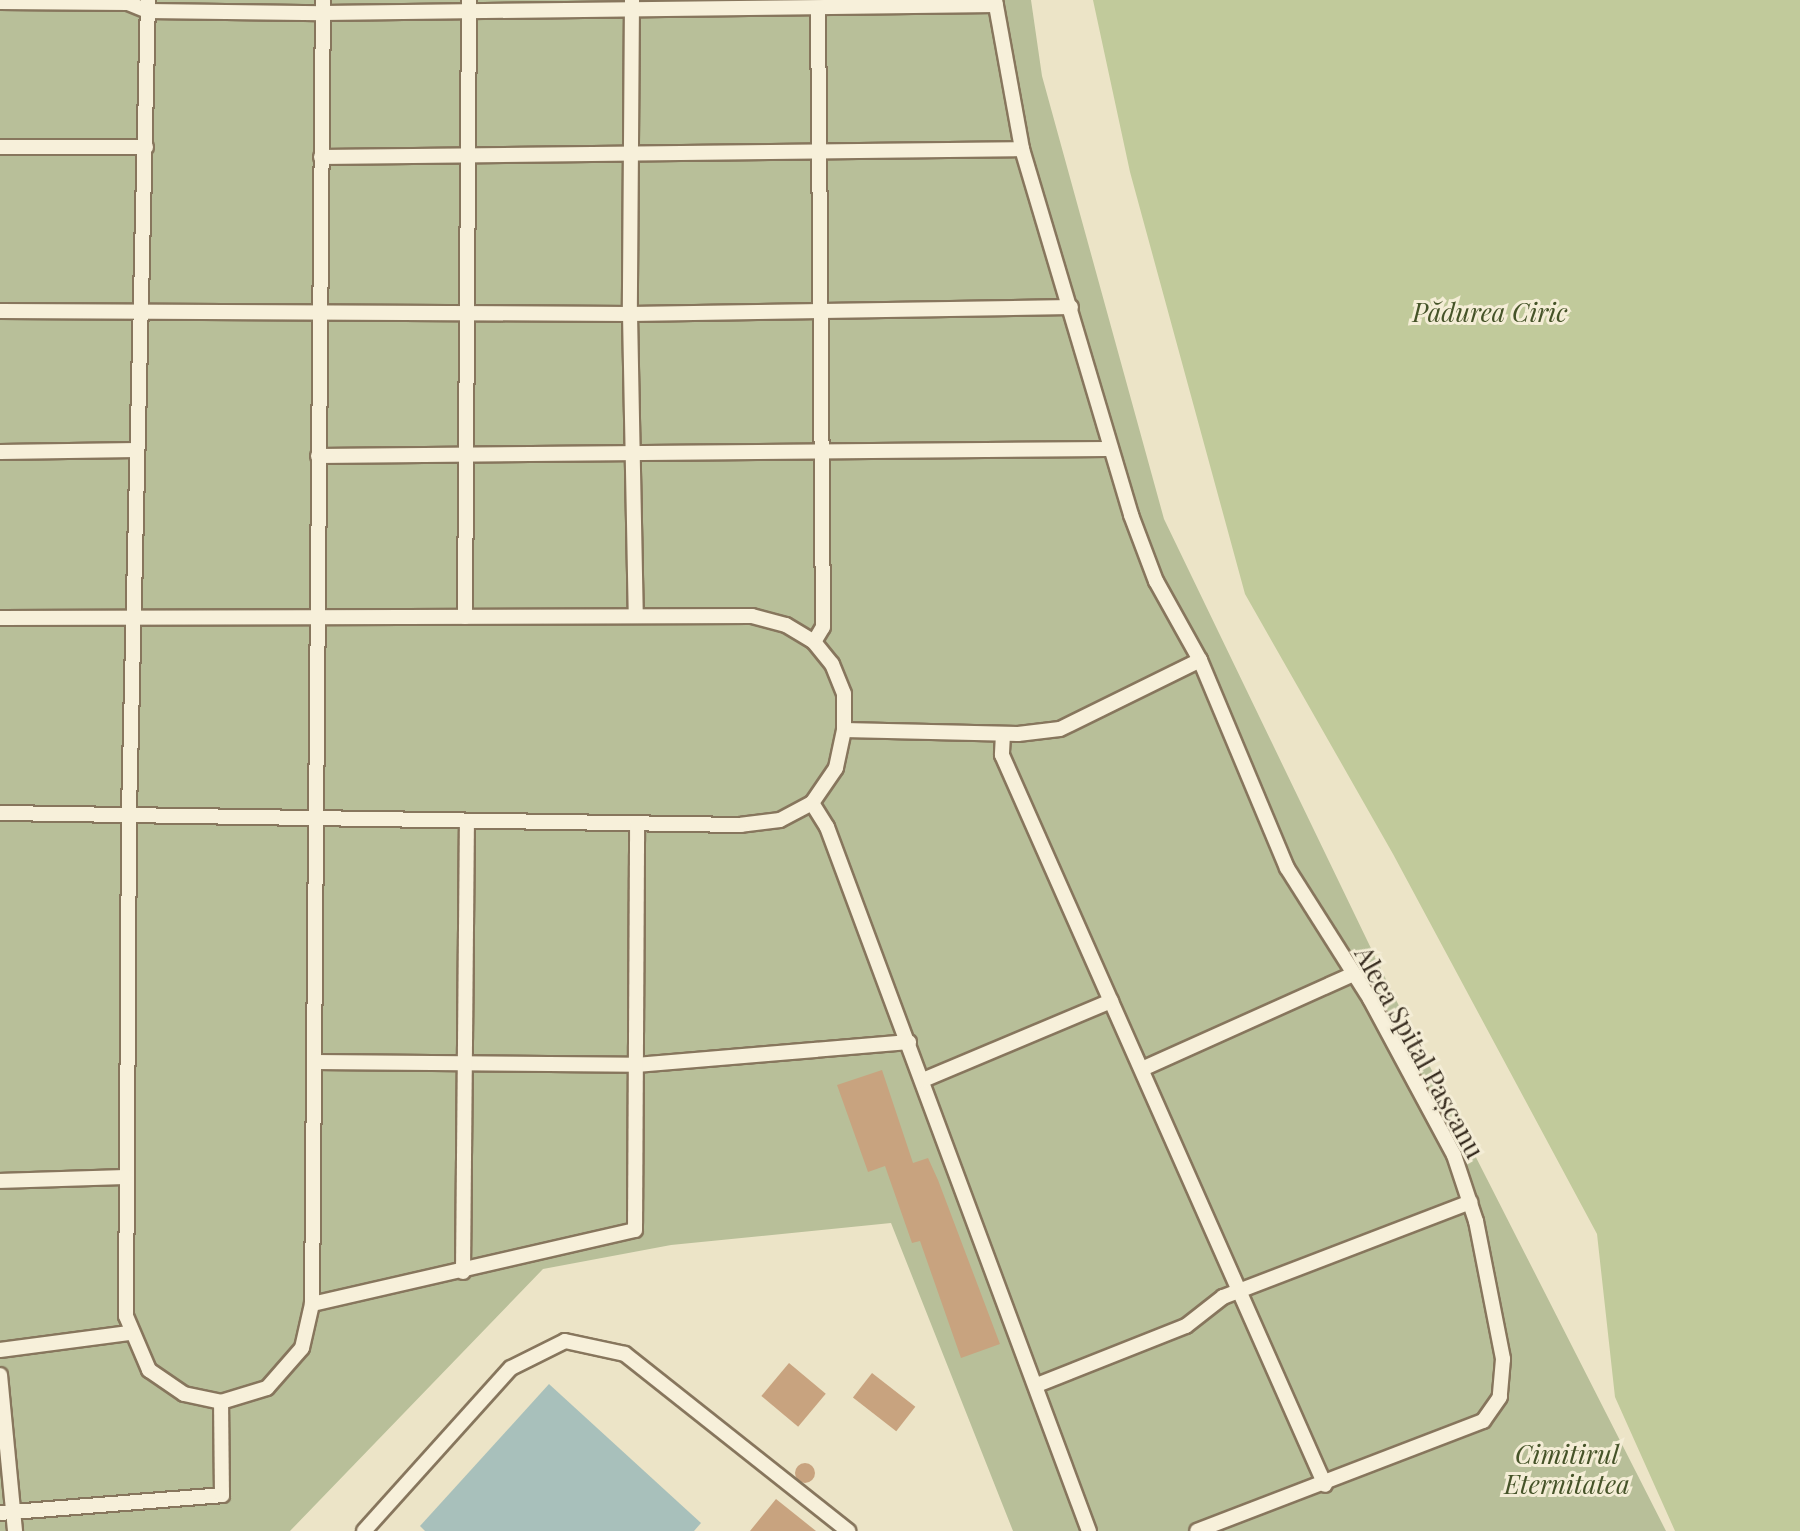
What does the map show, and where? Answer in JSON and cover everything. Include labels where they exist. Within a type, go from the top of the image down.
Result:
[{"type":"lane","points":[[0,2],[128,3],[148,6],[818,9],[996,3]]},
{"type":"lane","name":"Aleea Spital Pașcanu","points":[[996,3],[1022,149],[1071,307],[1107,449],[1156,581],[1200,660],[1287,868],[1353,974],[1454,1155],[1470,1202],[1503,1359],[1500,1397],[1483,1421],[1325,1485],[1197,1531]]},
{"type":"lane","points":[[148,6],[129,815],[126,1177],[129,1333],[149,1370],[184,1394],[221,1402],[267,1388],[302,1348],[312,1304],[323,7]]},
{"type":"lane","points":[[465,617],[469,6]]},
{"type":"lane","points":[[632,6],[630,314],[636,616]]},
{"type":"lane","points":[[814,642],[823,627],[824,452],[818,9]]},
{"type":"lane","points":[[0,147],[146,147]]},
{"type":"lane","points":[[321,157],[631,157],[1022,149]]},
{"type":"lane","points":[[0,311],[630,314],[1071,307]]},
{"type":"lane","points":[[318,456],[1107,449]]},
{"type":"lane","points":[[0,452],[137,450]]},
{"type":"lane","points":[[0,618],[752,616],[786,625],[814,642],[832,664],[844,694],[844,730],[836,768],[812,803],[780,820],[741,825],[0,813]]},
{"type":"lane","points":[[844,730],[1003,734],[1060,729],[1200,660]]},
{"type":"lane","points":[[1003,734],[1002,755],[1325,1485]]},
{"type":"lane","points":[[812,803],[827,827],[909,1042],[1089,1531]]},
{"type":"lane","points":[[463,1272],[467,821]]},
{"type":"lane","points":[[312,1304],[463,1272],[635,1230],[637,824]]},
{"type":"lane","points":[[1142,1069],[1353,974]]},
{"type":"lane","points":[[923,1080],[1111,1001]]},
{"type":"lane","points":[[315,1062],[636,1065],[909,1042]]},
{"type":"lane","points":[[0,1181],[126,1177]]},
{"type":"lane","points":[[1037,1385],[1186,1326],[1223,1297],[1470,1202]]},
{"type":"lane","points":[[0,1350],[129,1333]]},
{"type":"lane","points":[[364,1531],[511,1368],[565,1341],[625,1354],[848,1531]]},
{"type":"lane","points":[[0,1375],[6,1512],[15,1531]]},
{"type":"lane","points":[[6,1512],[222,1495],[221,1402]]},
{"type":"green space","name":"Cimitirul Eternitatea","points":[[0,0],[1031,0],[1042,76],[1164,519],[1394,996],[1666,1531],[1013,1531],[891,1223],[671,1245],[543,1269],[290,1531],[0,1531]]},
{"type":"green space","name":"Pădurea Ciric","points":[[1093,0],[1800,0],[1800,1531],[1675,1531],[1615,1397],[1597,1234],[1393,854],[1245,594],[1130,172]]},
{"type":"water","points":[[549,1384],[701,1523],[694,1531],[425,1531],[420,1526]]},
{"type":"building","points":[[882,1070],[913,1163],[928,1158],[1000,1344],[961,1358],[920,1241],[912,1243],[885,1166],[868,1172],[837,1085]]},
{"type":"building","points":[[789,1363],[826,1394],[798,1427],[761,1396]]},
{"type":"building","points":[[872,1373],[915,1407],[896,1431],[853,1397]]},
{"type":"building","points":[[801,1463],[809,1463],[815,1473],[809,1483],[801,1483],[795,1477],[795,1469]]},
{"type":"building","points":[[776,1499],[816,1531],[750,1531]]}]
